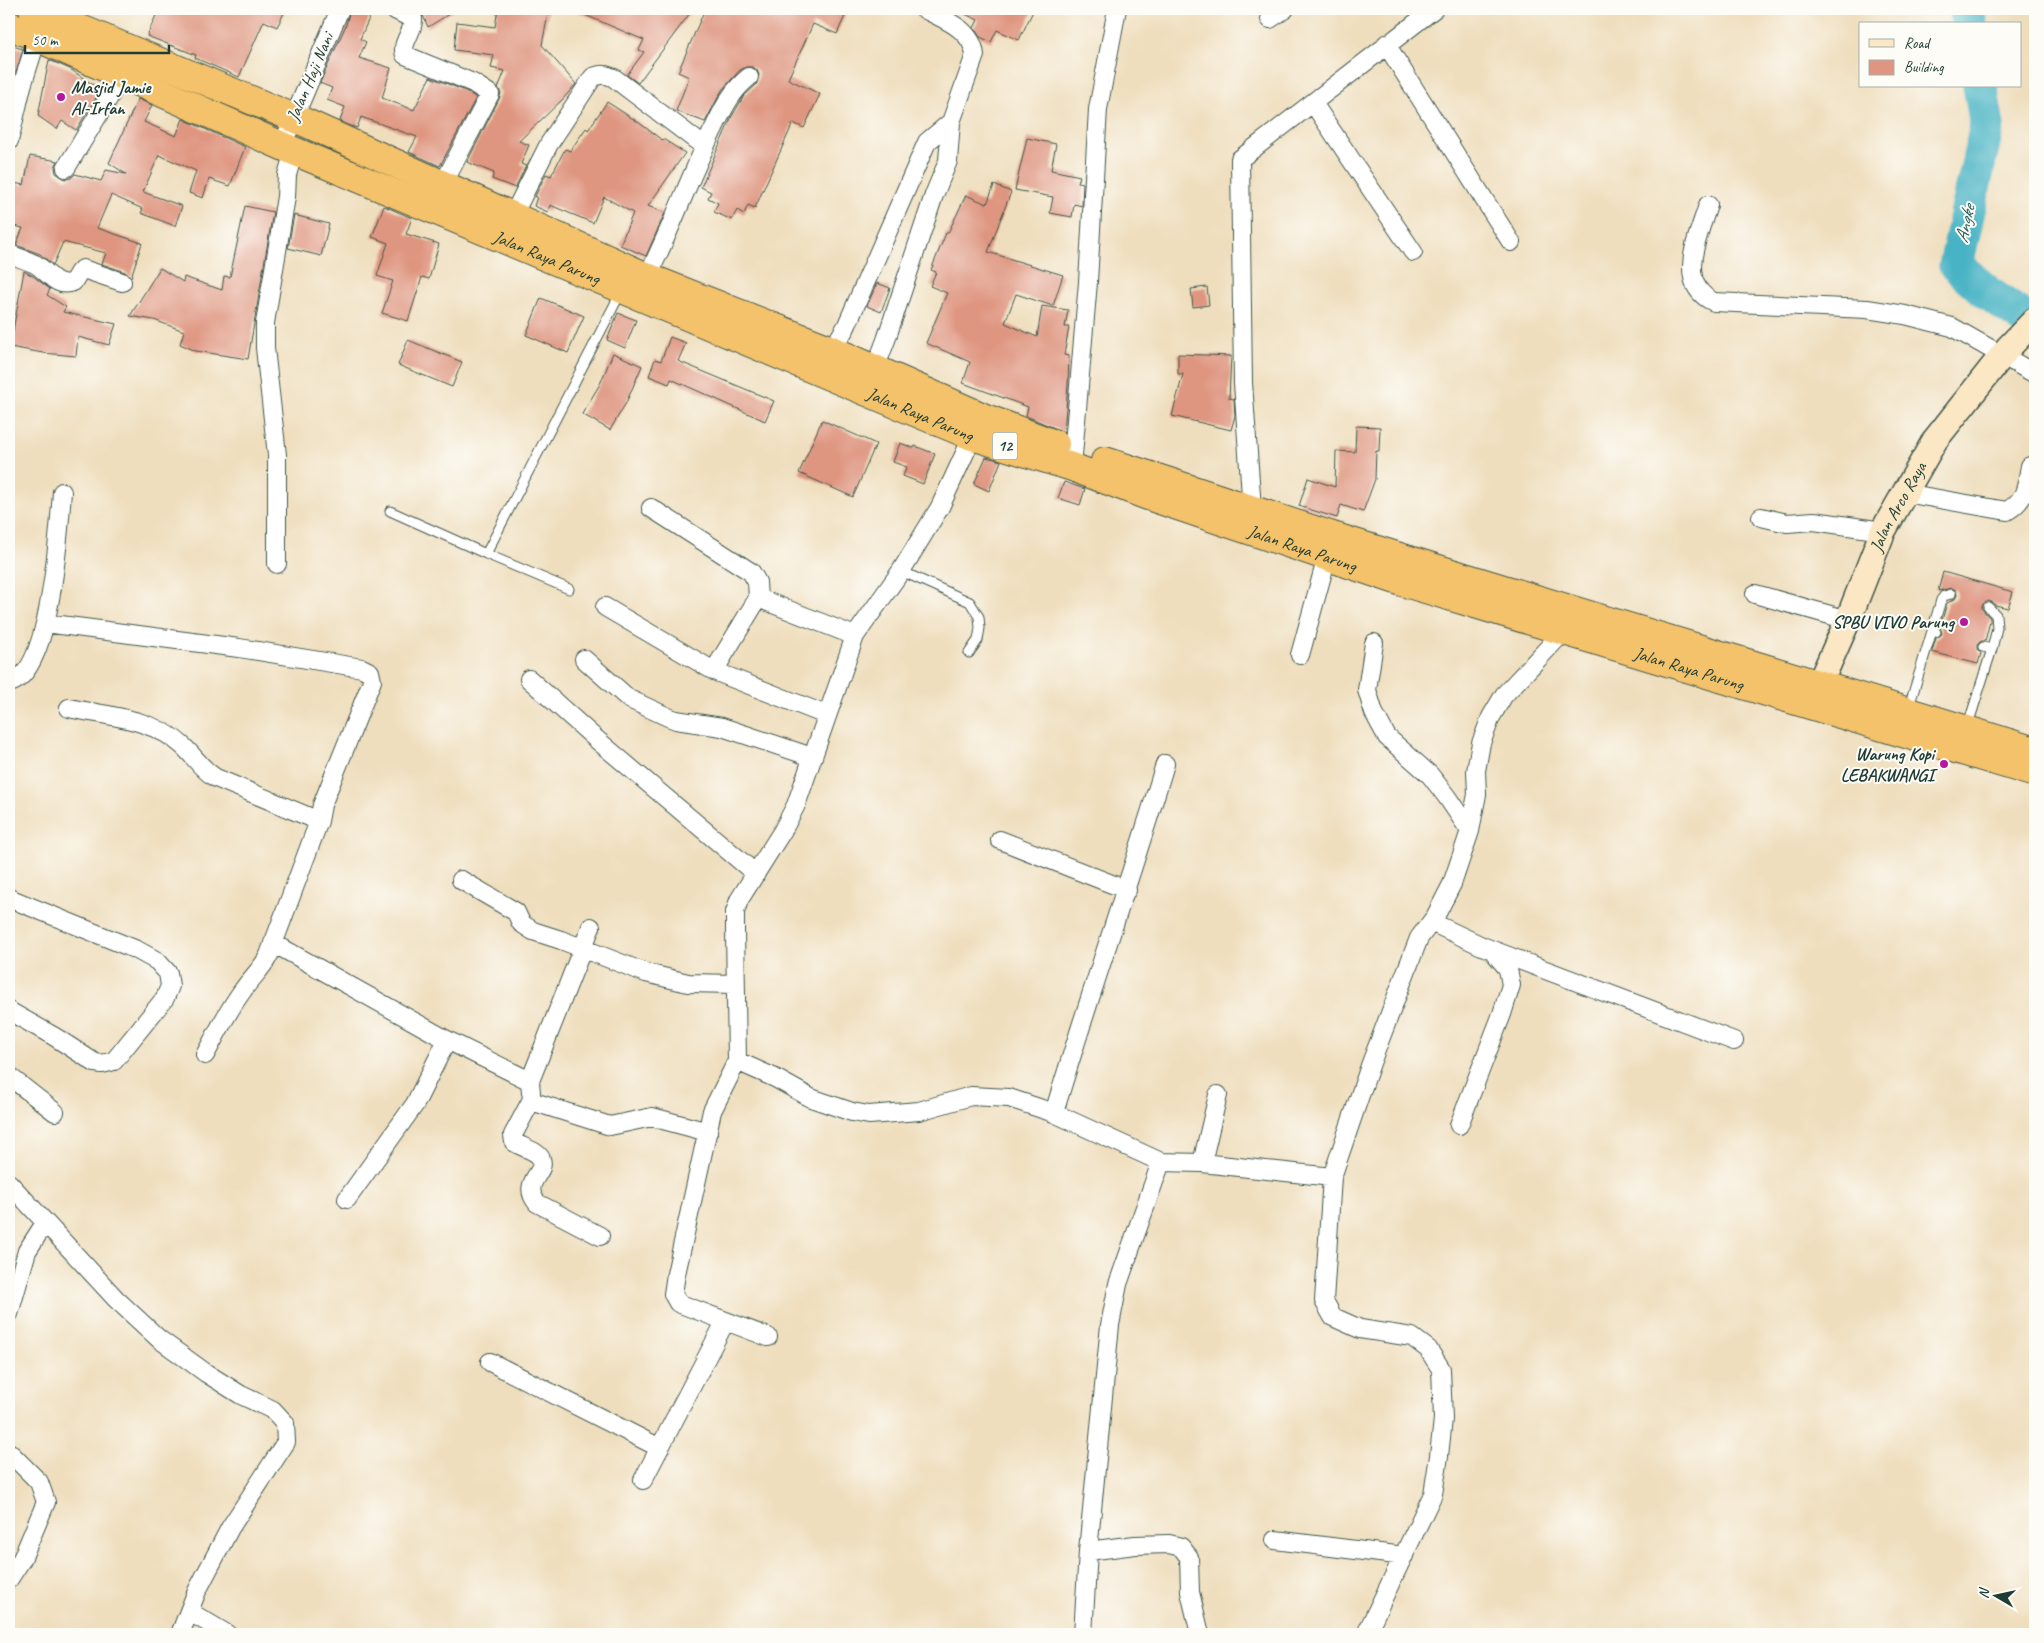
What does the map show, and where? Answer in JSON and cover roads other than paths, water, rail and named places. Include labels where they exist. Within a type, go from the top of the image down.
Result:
[{"type":"highway","name":"Jalan Raya Parung","points":[[33,9],[293,117],[436,196],[977,426],[1073,459],[1252,509],[1405,571],[1565,630],[2035,773]]},
{"type":"highway","name":"Jalan Raya Parung","points":[[9,25],[288,148],[436,196]]},
{"type":"highway","name":"Jalan Raya Parung","points":[[1073,459],[1145,495],[1327,557],[1405,571],[1908,710],[2035,751]]},
{"type":"main road","name":"Jalan Arco Raya","points":[[1819,685],[1884,531],[1934,440],[2006,352],[2035,320]]},
{"type":"street","name":"Jalan Haji Nani","points":[[277,564],[277,456],[265,348],[265,323],[286,197],[288,148],[293,117],[340,9]]},
{"type":"street","points":[[393,9],[413,20],[413,25],[404,47],[405,56],[473,83],[490,94],[436,196]]},
{"type":"street","points":[[871,380],[934,195],[948,161],[952,122],[975,55],[974,47],[968,35],[924,9]]},
{"type":"street","points":[[1073,459],[1098,109],[1117,9]]},
{"type":"street","points":[[1252,509],[1243,383],[1240,159],[1386,44],[1434,9]]},
{"type":"street","points":[[9,141],[22,86],[37,38]]},
{"type":"street","points":[[1386,44],[1511,242]]},
{"type":"street","points":[[507,227],[549,144],[590,81],[599,75],[608,75],[614,78],[705,147]]},
{"type":"street","points":[[66,168],[122,76]]},
{"type":"street","points":[[629,278],[705,147],[730,95],[737,86],[749,78]]},
{"type":"street","points":[[1313,103],[1413,252]]},
{"type":"street","points":[[829,362],[927,142],[952,122]]},
{"type":"street","points":[[909,180],[934,195]]},
{"type":"street","points":[[1708,205],[1691,264],[1692,277],[1704,297],[1714,302],[1867,308],[1905,314],[1952,327],[2006,352],[2035,374]]},
{"type":"street","points":[[9,254],[34,264],[53,279],[63,284],[73,282],[83,269],[122,282]]},
{"type":"street","points":[[768,1337],[678,1303],[673,1294],[712,1111],[737,1061],[735,912],[739,900],[796,805],[855,636],[901,571],[940,507],[977,426]]},
{"type":"street","points":[[1905,493],[2007,511],[2018,504],[2025,494],[2030,466]]},
{"type":"street","points":[[9,683],[21,676],[31,665],[45,623],[56,572],[62,492]]},
{"type":"street","points":[[651,508],[751,572],[757,582],[758,598],[714,671]]},
{"type":"street","points":[[1760,517],[1787,524],[1814,521],[1884,531]]},
{"type":"street","points":[[1300,655],[1327,557]]},
{"type":"street","points":[[1755,594],[1848,620]]},
{"type":"street","points":[[758,598],[855,636]]},
{"type":"street","points":[[605,607],[714,671],[826,715]]},
{"type":"street","points":[[45,623],[240,648],[362,668],[370,672],[372,681],[322,806],[319,821],[264,966],[244,988],[228,1012],[205,1055]]},
{"type":"street","points":[[1366,1634],[1433,1494],[1440,1456],[1443,1419],[1441,1369],[1428,1349],[1412,1337],[1360,1329],[1334,1317],[1324,1301],[1332,1177],[1370,1063],[1419,938],[1431,922],[1452,884],[1470,831],[1481,743],[1491,717],[1504,695],[1565,630]]},
{"type":"street","points":[[1374,643],[1367,690],[1374,713],[1387,737],[1430,775],[1470,831]]},
{"type":"street","points":[[584,659],[629,699],[668,717],[676,720],[722,726],[812,757]]},
{"type":"street","points":[[529,679],[596,739],[756,874]]},
{"type":"street","points":[[69,708],[145,723],[182,746],[202,768],[216,778],[319,821]]},
{"type":"street","points":[[1054,1113],[1087,1005],[1127,890],[1166,764]]},
{"type":"street","points":[[1000,840],[1127,890]]},
{"type":"street","points":[[461,880],[516,912],[521,923],[533,931],[646,973],[688,983],[735,984]]},
{"type":"street","points":[[9,898],[137,950],[157,961],[168,973],[170,986],[165,998],[114,1061],[102,1064],[95,1063],[55,1037],[9,1012]]},
{"type":"street","points":[[1431,922],[1492,950],[1734,1041]]},
{"type":"street","points":[[591,927],[584,950],[530,1081],[531,1101],[513,1134],[514,1142],[537,1154],[541,1159],[542,1164],[531,1187],[531,1196],[537,1204],[600,1236]]},
{"type":"street","points":[[273,943],[447,1040],[530,1081]]},
{"type":"street","points":[[1458,1125],[1502,1014],[1511,986],[1508,968],[1492,950]]},
{"type":"street","points":[[347,1198],[415,1104],[447,1040]]},
{"type":"street","points":[[737,1061],[775,1078],[811,1098],[852,1112],[869,1115],[919,1111],[972,1096],[1009,1098],[1054,1113],[1161,1162],[1202,1163],[1332,1177]]},
{"type":"street","points":[[9,1076],[55,1112]]},
{"type":"street","points":[[1202,1163],[1218,1095]]},
{"type":"street","points":[[531,1101],[610,1126],[652,1117],[708,1132]]},
{"type":"street","points":[[1083,1634],[1088,1550],[1110,1325],[1118,1284],[1161,1162]]},
{"type":"street","points":[[9,1183],[116,1299],[160,1339],[227,1386],[273,1410],[285,1423],[286,1442],[230,1528],[197,1591],[180,1634]]},
{"type":"street","points":[[9,1314],[27,1251],[45,1223]]},
{"type":"street","points":[[643,1480],[725,1322]]},
{"type":"street","points":[[490,1362],[660,1448]]},
{"type":"street","points":[[9,1452],[39,1482],[46,1502],[22,1560],[9,1579]]},
{"type":"street","points":[[1275,1540],[1404,1556]]},
{"type":"street","points":[[1088,1550],[1169,1544],[1181,1547],[1189,1557],[1190,1592],[1200,1634]]},
{"type":"street","points":[[190,1612],[227,1634]]},
{"type":"lane","points":[[486,554],[629,278]]},
{"type":"lane","points":[[390,511],[569,589]]},
{"type":"lane","points":[[901,571],[970,602],[979,617],[980,628],[978,640],[969,653]]},
{"type":"lane","points":[[1908,710],[1934,632],[1941,600],[1944,596],[1951,594]]},
{"type":"lane","points":[[1967,730],[1987,648],[1997,628],[1996,615],[1988,607]]},
{"type":"waterway","name":"Angke","points":[[1966,9],[1969,22]]},
{"type":"waterway","name":"Angke","points":[[1980,88],[1987,125],[1956,265],[1989,294],[2035,325]]},
{"type":"place","name":"Masjid Jamie Al-Irfan","points":[[61,97]]},
{"type":"place","name":"SPBU VIVO Parung","points":[[1964,622]]},
{"type":"place","name":"Warung Kopi LEBAKWANGI","points":[[1944,764]]}]
